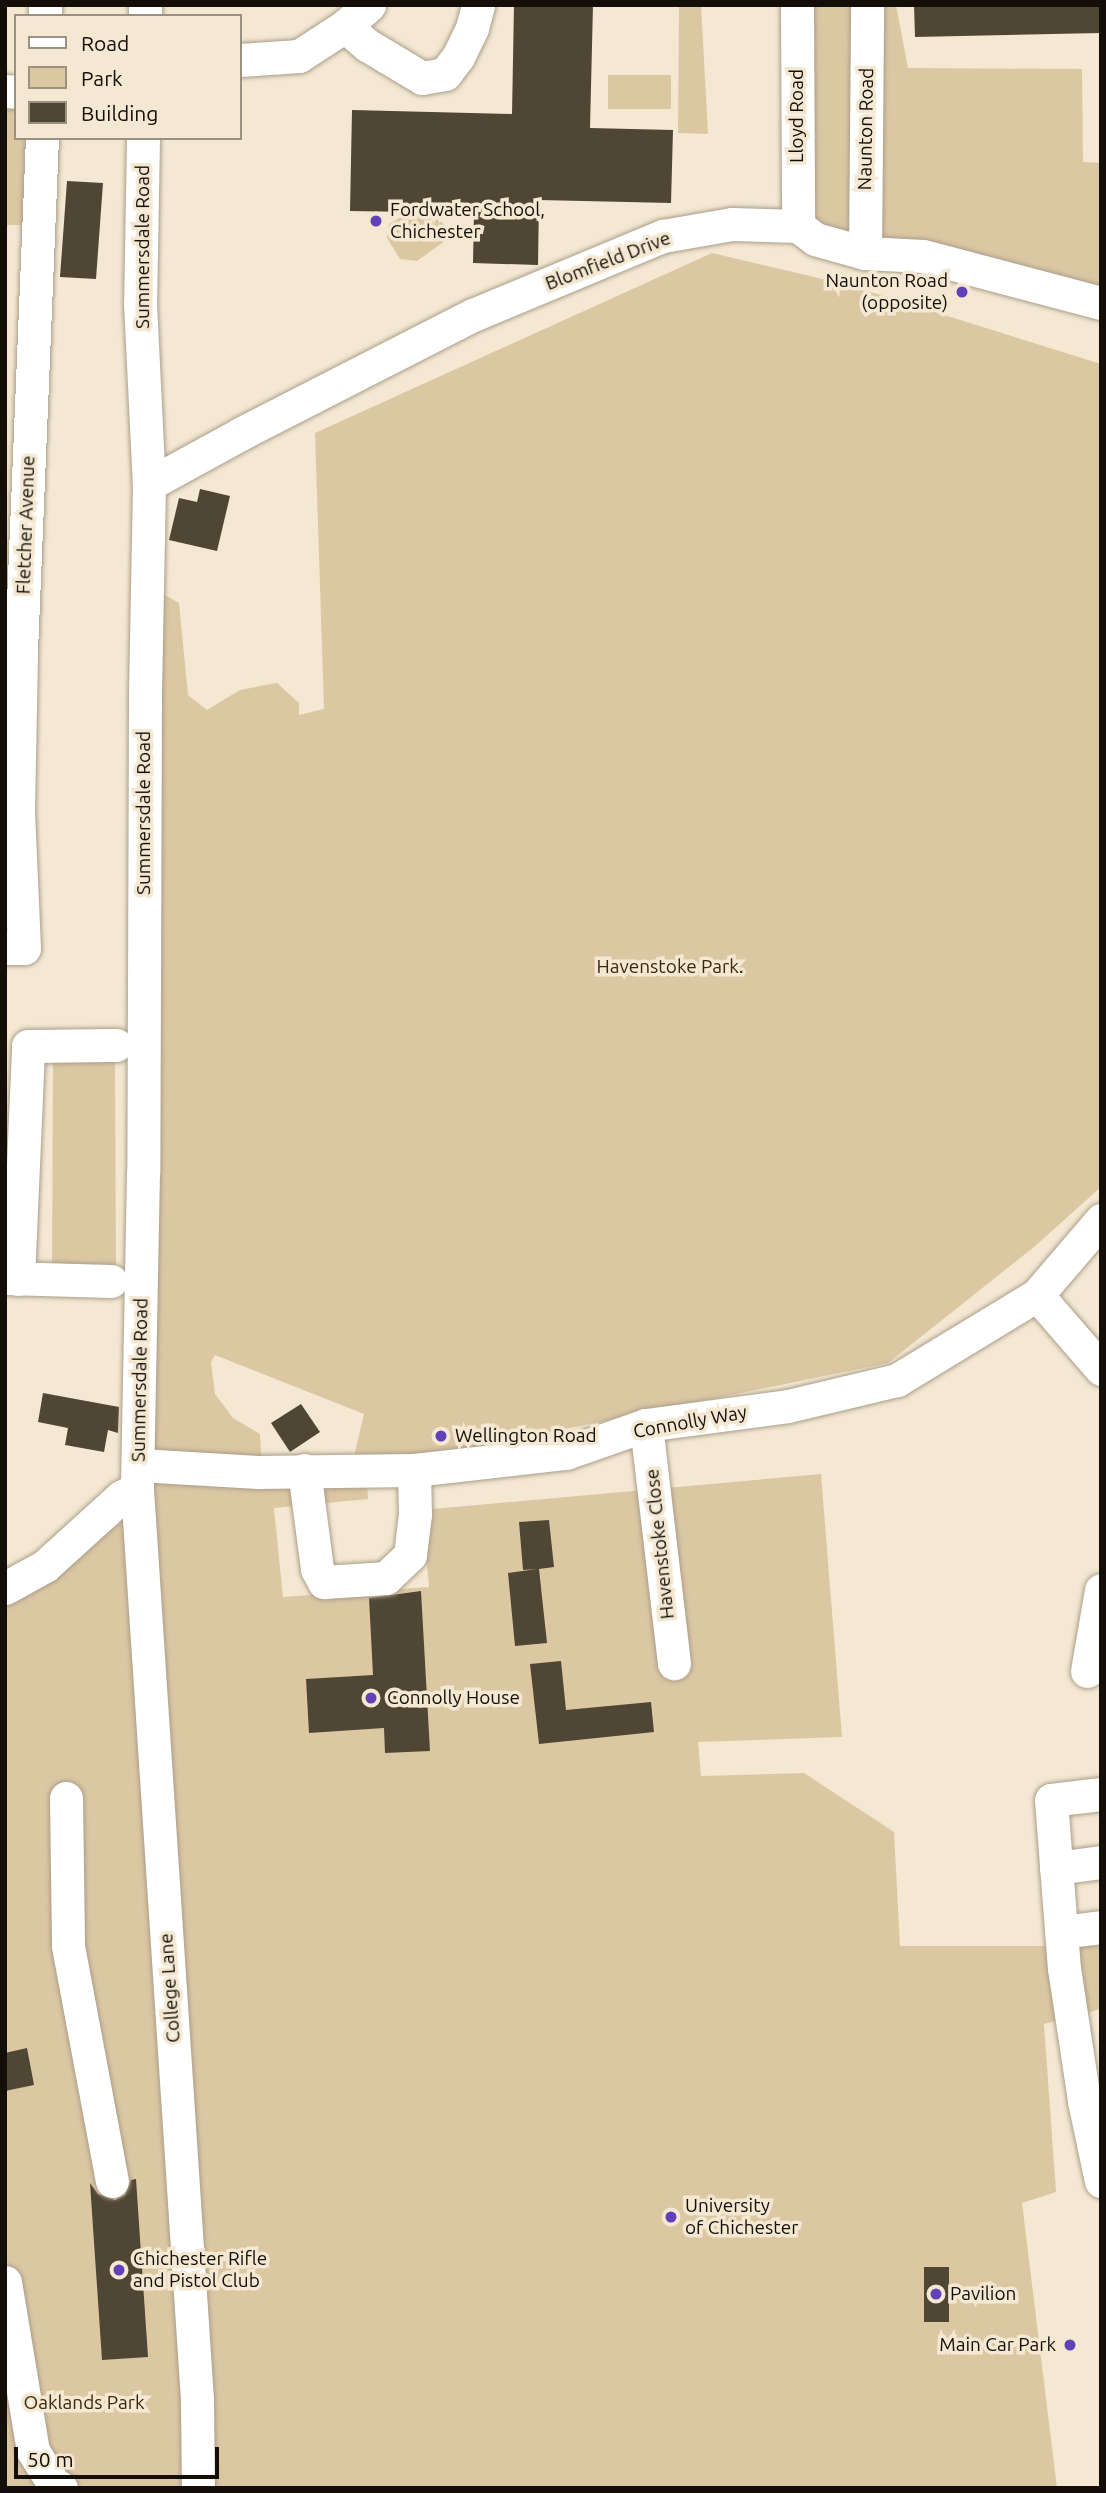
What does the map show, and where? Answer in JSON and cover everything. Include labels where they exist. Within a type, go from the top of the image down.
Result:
[{"type":"street","points":[[242,60],[299,56],[357,16],[367,45],[422,78],[445,75],[463,47],[478,5]]},
{"type":"street","name":"Lloyd Road","points":[[797,5],[797,226]]},
{"type":"street","name":"Naunton Road","points":[[865,253],[867,5]]},
{"type":"street","name":"Fletcher Avenue","points":[[14,948],[11,812],[13,651],[42,140]]},
{"type":"street","name":"Summersdale Road","points":[[138,1477],[149,484],[141,303],[143,140]]},
{"type":"street","name":"Blomfield Drive","points":[[149,484],[242,433],[473,315],[663,236],[732,224],[797,226],[815,239],[865,253],[923,257],[1101,303]]},
{"type":"street","points":[[111,1281],[12,1279],[28,1046],[116,1045]]},
{"type":"street","name":"Connolly Way","points":[[138,1477],[258,1472],[414,1471],[566,1453],[646,1425],[788,1406],[897,1380],[1037,1295],[1101,1220]]},
{"type":"street","points":[[1037,1295],[1101,1370]]},
{"type":"street","name":"Havenstoke Close","points":[[646,1425],[674,1663]]},
{"type":"street","points":[[304,1471],[317,1569],[324,1582],[386,1578],[410,1555],[415,1514],[414,1471]]},
{"type":"street","points":[[5,1588],[45,1566],[121,1497],[138,1477]]},
{"type":"street","name":"College Lane","points":[[138,1477],[198,2399],[198,2488]]},
{"type":"street","points":[[1087,1671],[1101,1590]]},
{"type":"street","points":[[1101,1794],[1051,1800],[1061,1932],[1084,2101],[1101,2181]]},
{"type":"street","points":[[66,1798],[68,1946],[112,2181]]},
{"type":"street","points":[[1056,1868],[1101,1862]]},
{"type":"street","points":[[1061,1932],[1101,1927]]},
{"type":"street","points":[[5,2282],[33,2451],[54,2484],[61,2488]]},
{"type":"green space","points":[[679,5],[701,5],[708,134],[678,133]]},
{"type":"green space","points":[[812,5],[896,5],[908,68],[1082,69],[1083,162],[1101,163],[1101,315],[813,229]]},
{"type":"green space","points":[[608,75],[671,75],[671,109],[608,109]]},
{"type":"green space","points":[[5,107],[14,107],[14,140],[26,140],[23,225],[5,225]]},
{"type":"green space","points":[[420,206],[431,208],[447,229],[445,241],[417,261],[400,259],[387,238],[389,224]]},
{"type":"green space","name":"Havenstoke Park.","points":[[712,253],[848,285],[1101,364],[1101,1187],[1034,1247],[888,1363],[350,1473],[364,1414],[215,1355],[211,1362],[215,1394],[233,1418],[260,1434],[262,1472],[151,1470],[159,592],[179,603],[188,695],[207,710],[240,690],[277,683],[299,703],[299,715],[324,709],[315,433]]},
{"type":"green space","points":[[53,1060],[115,1061],[116,1275],[52,1273]]},
{"type":"green space","name":"University of Chichester","points":[[821,1474],[842,1737],[698,1742],[701,1776],[804,1773],[894,1832],[900,1946],[1101,1946],[1101,2009],[1044,2024],[1056,2192],[1022,2203],[1057,2488],[5,2488],[5,1599],[149,1505],[150,1481],[367,1480],[368,1499],[274,1508],[283,1597],[429,1587],[422,1510]]},
{"type":"building","points":[[514,5],[593,5],[590,128],[673,130],[671,203],[539,200],[538,265],[473,263],[474,213],[350,211],[352,110],[512,114]]},
{"type":"building","points":[[914,5],[1101,5],[1101,33],[915,37]]},
{"type":"building","points":[[67,181],[103,183],[96,279],[60,277]]},
{"type":"building","points":[[200,489],[230,496],[217,551],[169,540],[179,498],[197,502]]},
{"type":"building","points":[[43,1393],[119,1407],[118,1433],[108,1430],[104,1452],[65,1445],[68,1428],[38,1422]]},
{"type":"building","points":[[301,1404],[320,1432],[290,1452],[271,1423]]},
{"type":"building","points":[[549,1520],[554,1567],[539,1569],[547,1643],[515,1646],[508,1573],[537,1569],[523,1570],[519,1522]]},
{"type":"building","points":[[421,1591],[430,1751],[385,1753],[384,1728],[309,1733],[306,1679],[373,1675],[369,1598]]},
{"type":"building","points":[[561,1661],[566,1710],[651,1702],[654,1732],[539,1744],[530,1664]]},
{"type":"building","points":[[27,2048],[34,2085],[5,2091],[5,2053]]},
{"type":"building","name":"Chichester Rifle and Pistol Club","points":[[136,2179],[148,2357],[102,2360],[90,2183],[98,2194],[115,2200],[125,2195],[131,2180]]},
{"type":"building","name":"Pavilion","points":[[924,2267],[949,2267],[949,2322],[924,2322]]},
{"type":"place","name":"Fordwater School, Chichester","points":[[376,221]]},
{"type":"place","name":"Naunton Road (opposite)","points":[[962,292]]},
{"type":"place","name":"Wellington Road","points":[[441,1436]]},
{"type":"place","name":"Connolly House","points":[[371,1698]]},
{"type":"place","name":"University of Chichester","points":[[671,2217]]},
{"type":"place","name":"Chichester Rifle and Pistol Club","points":[[119,2270]]},
{"type":"place","name":"Pavilion","points":[[936,2294]]},
{"type":"place","name":"Main Car Park","points":[[1070,2345]]},
{"type":"park label","name":"Oaklands Park","points":[[84,2403]]}]
